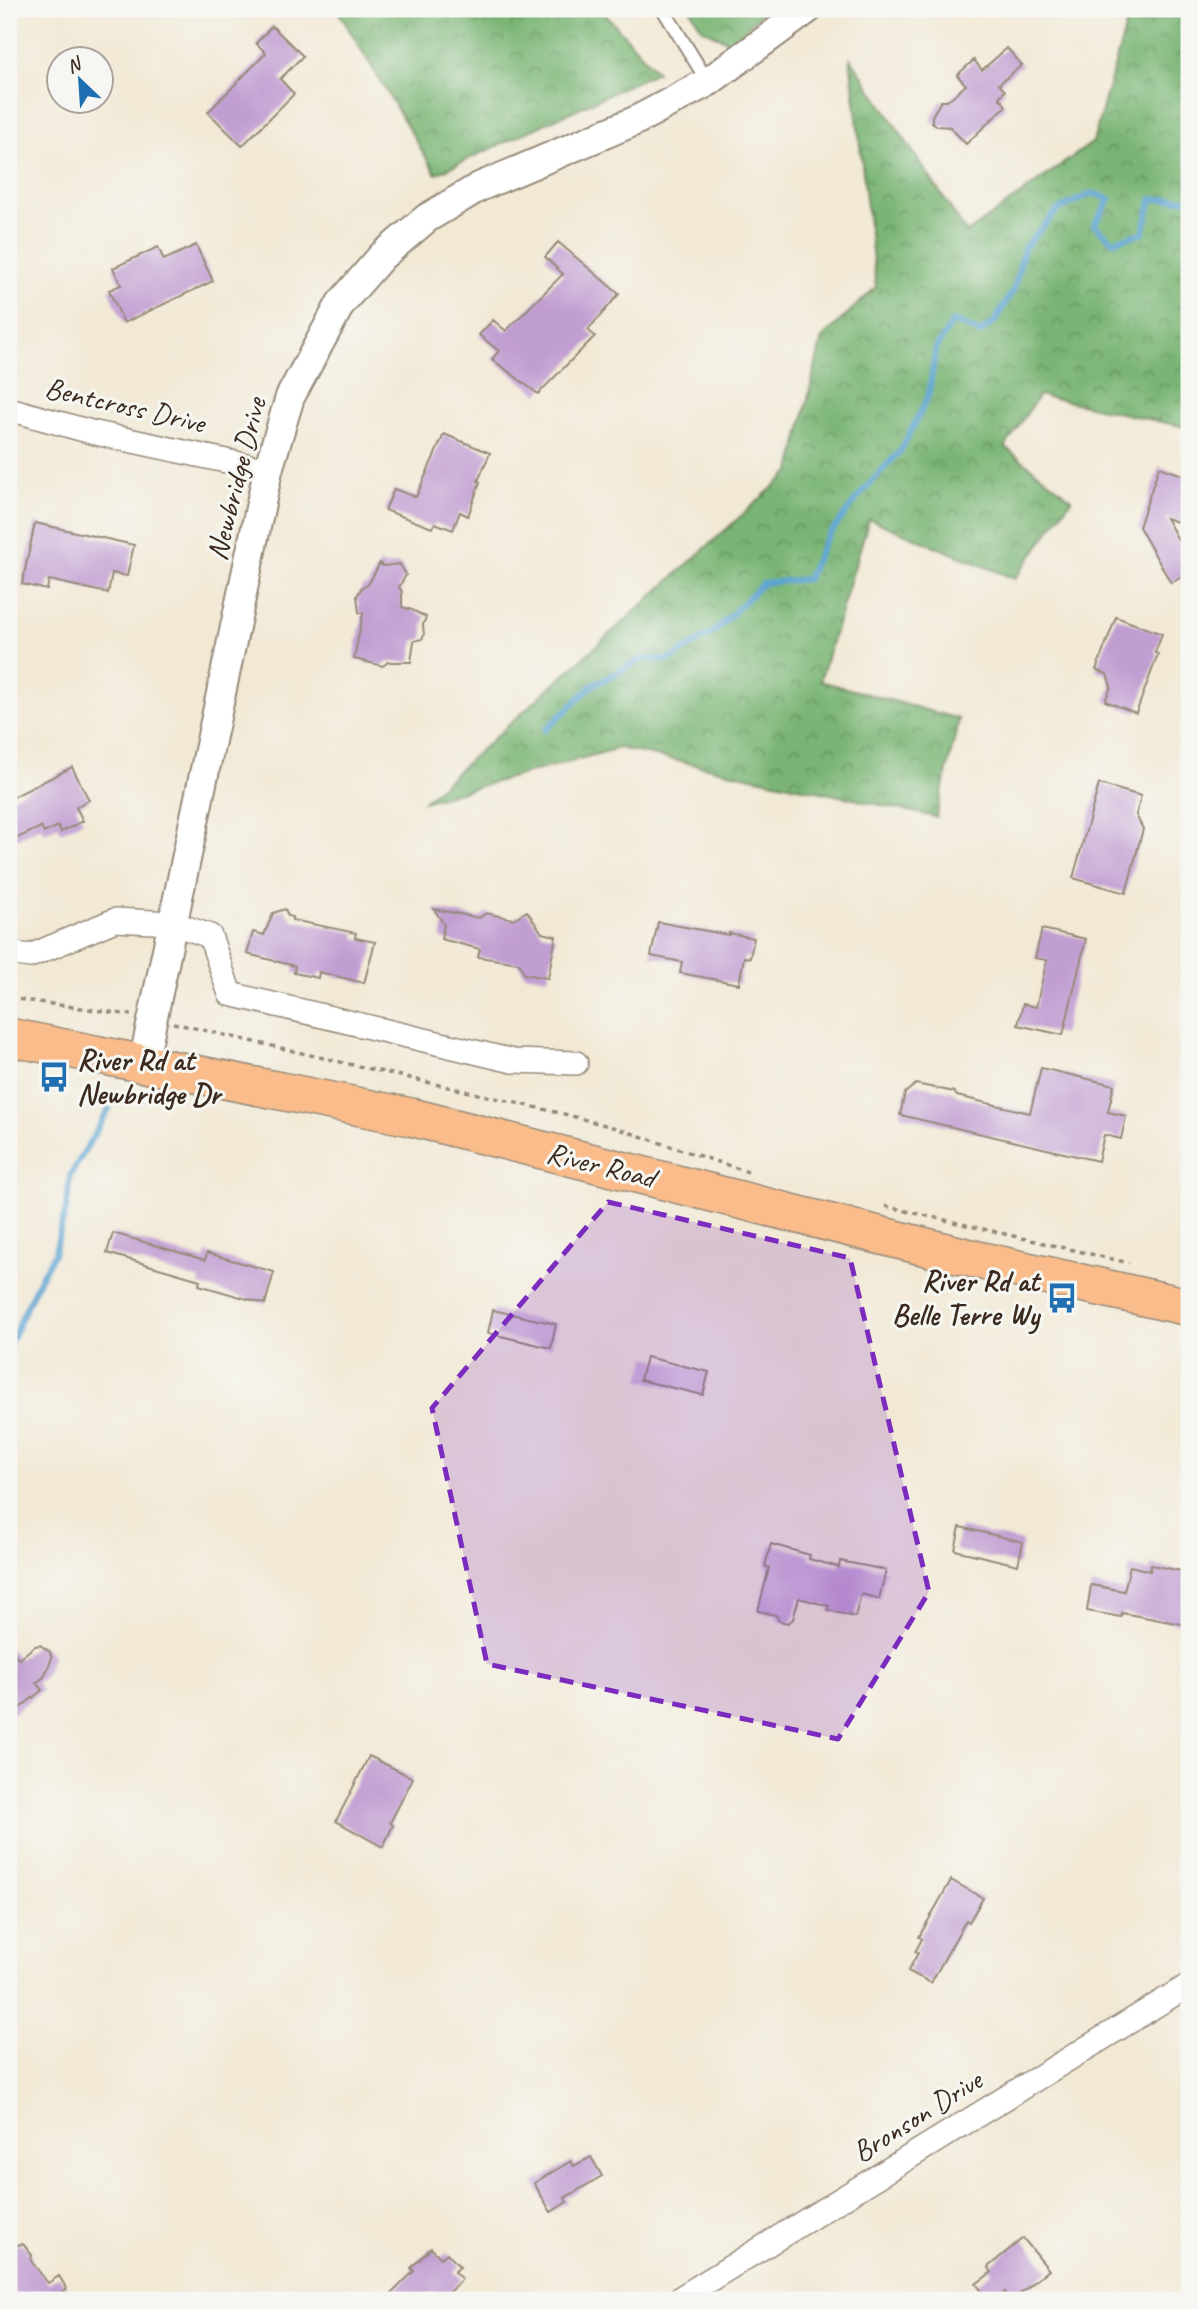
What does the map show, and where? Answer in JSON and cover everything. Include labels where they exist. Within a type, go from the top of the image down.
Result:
[{"type":"main road","name":"River Road","points":[[9,1037],[411,1117],[978,1260],[1189,1307]]},
{"type":"street","name":"Newbridge Drive","points":[[143,1064],[268,470],[290,397],[341,303],[382,256],[427,218],[479,187],[635,121],[708,82],[808,9]]},
{"type":"street","name":"Bentcross Drive","points":[[9,409],[91,432],[268,470]]},
{"type":"street","points":[[9,953],[30,957],[115,920],[172,923],[210,936],[230,994],[513,1061],[576,1063]]},
{"type":"street","name":"Bronson Drive","points":[[677,2300],[1189,1985]]},
{"type":"lane","points":[[663,9],[708,82]]},
{"type":"path","points":[[9,998],[152,1018],[564,1114],[759,1175]]},
{"type":"path","points":[[876,1204],[1140,1266]]},
{"type":"highlighted area","points":[[608,1202],[850,1258],[929,1592],[838,1739],[487,1664],[432,1408]]},
{"type":"green space","points":[[337,9],[601,9],[657,72],[436,174]]},
{"type":"green space","points":[[690,9],[766,9],[731,43],[702,29]]},
{"type":"green space","points":[[1189,9],[1189,428],[1039,395],[1005,447],[1072,499],[1015,579],[869,519],[820,681],[959,719],[936,817],[619,748],[423,802],[791,471],[822,338],[876,287],[850,57],[967,233],[1093,142],[1130,11]]},
{"type":"building","points":[[272,26],[303,56],[280,79],[294,94],[242,146],[208,112],[266,53],[256,43]]},
{"type":"building","points":[[1007,48],[1022,65],[999,84],[1005,91],[999,97],[1006,106],[966,144],[950,127],[937,126],[932,122],[932,116],[941,101],[947,101],[966,85],[957,75],[974,60],[982,70]]},
{"type":"building","points":[[558,242],[619,294],[588,330],[595,336],[538,394],[492,359],[499,351],[479,335],[493,320],[506,331],[563,274],[545,257]]},
{"type":"building","points":[[196,245],[213,281],[124,323],[109,290],[121,285],[113,268],[158,247],[164,260]]},
{"type":"building","points":[[444,434],[490,453],[468,516],[460,512],[453,530],[435,523],[432,528],[385,510],[394,489],[416,497]]},
{"type":"building","points":[[1159,467],[1189,477],[1189,526],[1166,518],[1189,559],[1189,573],[1171,583],[1139,527]]},
{"type":"building","points":[[35,523],[134,545],[127,576],[112,573],[108,593],[49,580],[47,590],[22,584]]},
{"type":"building","points":[[380,563],[383,566],[400,564],[406,575],[399,587],[402,592],[402,607],[426,617],[422,639],[414,641],[411,662],[388,662],[383,666],[354,659],[363,614],[359,612],[357,596],[362,587],[368,585]]},
{"type":"building","points":[[1116,617],[1162,634],[1155,653],[1158,654],[1136,713],[1105,701],[1111,687],[1107,674],[1096,670]]},
{"type":"building","points":[[72,767],[89,800],[76,807],[83,821],[61,832],[58,826],[44,833],[41,827],[9,842],[9,799]]},
{"type":"building","points":[[1099,784],[1141,796],[1136,815],[1143,829],[1126,893],[1073,878]]},
{"type":"building","points":[[285,909],[292,920],[356,933],[355,938],[375,942],[364,983],[319,972],[318,978],[294,973],[295,966],[247,954],[253,932],[264,935],[273,913]]},
{"type":"building","points":[[434,909],[479,918],[486,913],[513,919],[527,911],[542,933],[556,936],[548,978],[524,974],[519,963],[478,957],[480,949],[441,939],[444,925]]},
{"type":"building","points":[[658,922],[754,938],[750,958],[744,957],[739,984],[680,973],[682,962],[651,956]]},
{"type":"building","points":[[1042,929],[1086,939],[1063,1035],[1018,1025],[1023,1004],[1036,1007],[1047,960],[1035,958]]},
{"type":"building","points":[[1041,1068],[1114,1085],[1108,1112],[1126,1116],[1121,1139],[1104,1135],[1098,1161],[900,1115],[905,1093],[916,1084],[1030,1113]]},
{"type":"building","points":[[113,1233],[205,1260],[207,1253],[274,1272],[265,1304],[199,1285],[200,1280],[107,1253]]},
{"type":"building","points":[[493,1310],[556,1324],[551,1348],[488,1333]]},
{"type":"building","points":[[646,1357],[709,1372],[703,1395],[640,1380]]},
{"type":"building","points":[[960,1527],[1023,1542],[1018,1565],[955,1550]]},
{"type":"building","points":[[771,1544],[839,1567],[840,1561],[886,1570],[879,1599],[861,1594],[855,1617],[799,1598],[793,1619],[788,1623],[779,1621],[776,1615],[758,1611],[769,1568],[765,1566]]},
{"type":"building","points":[[1151,1565],[1187,1572],[1184,1581],[1189,1582],[1187,1625],[1122,1613],[1121,1617],[1087,1611],[1091,1585],[1124,1591],[1130,1566],[1150,1571]]},
{"type":"building","points":[[40,1645],[50,1652],[52,1658],[44,1677],[36,1683],[42,1690],[9,1717],[9,1648],[19,1659]]},
{"type":"building","points":[[369,1756],[413,1778],[390,1823],[393,1825],[383,1847],[336,1821]]},
{"type":"building","points":[[951,1880],[983,1898],[969,1922],[966,1920],[931,1983],[908,1971],[918,1953],[915,1952],[922,1939],[919,1937]]},
{"type":"building","points":[[591,2157],[602,2176],[565,2198],[567,2202],[551,2212],[534,2183],[571,2161],[574,2166]]},
{"type":"building","points":[[1023,2238],[1049,2270],[1012,2300],[1005,2292],[995,2300],[989,2300],[976,2284],[992,2272],[988,2267]]},
{"type":"building","points":[[23,2244],[32,2255],[31,2261],[48,2283],[59,2276],[67,2289],[56,2300],[9,2300],[9,2247]]},
{"type":"building","points":[[431,2248],[441,2258],[447,2253],[460,2267],[454,2272],[462,2279],[441,2300],[433,2292],[425,2300],[385,2300],[414,2271],[411,2268]]},
{"type":"waterway","points":[[545,730],[592,686],[642,659],[669,660],[715,631],[763,583],[807,579],[825,540],[863,491],[901,450],[928,397],[936,348],[953,321],[980,333],[995,321],[1014,289],[1024,248],[1058,210],[1092,193],[1110,199],[1094,225],[1113,241],[1143,233],[1152,199],[1189,199]]},
{"type":"waterway","points":[[9,1345],[54,1254],[67,1205],[70,1176],[109,1109]]},
{"type":"place","name":"River Rd at Newbridge Dr","points":[[54,1077]]},
{"type":"place","name":"River Rd at Belle Terre Wy","points":[[1062,1298]]}]
